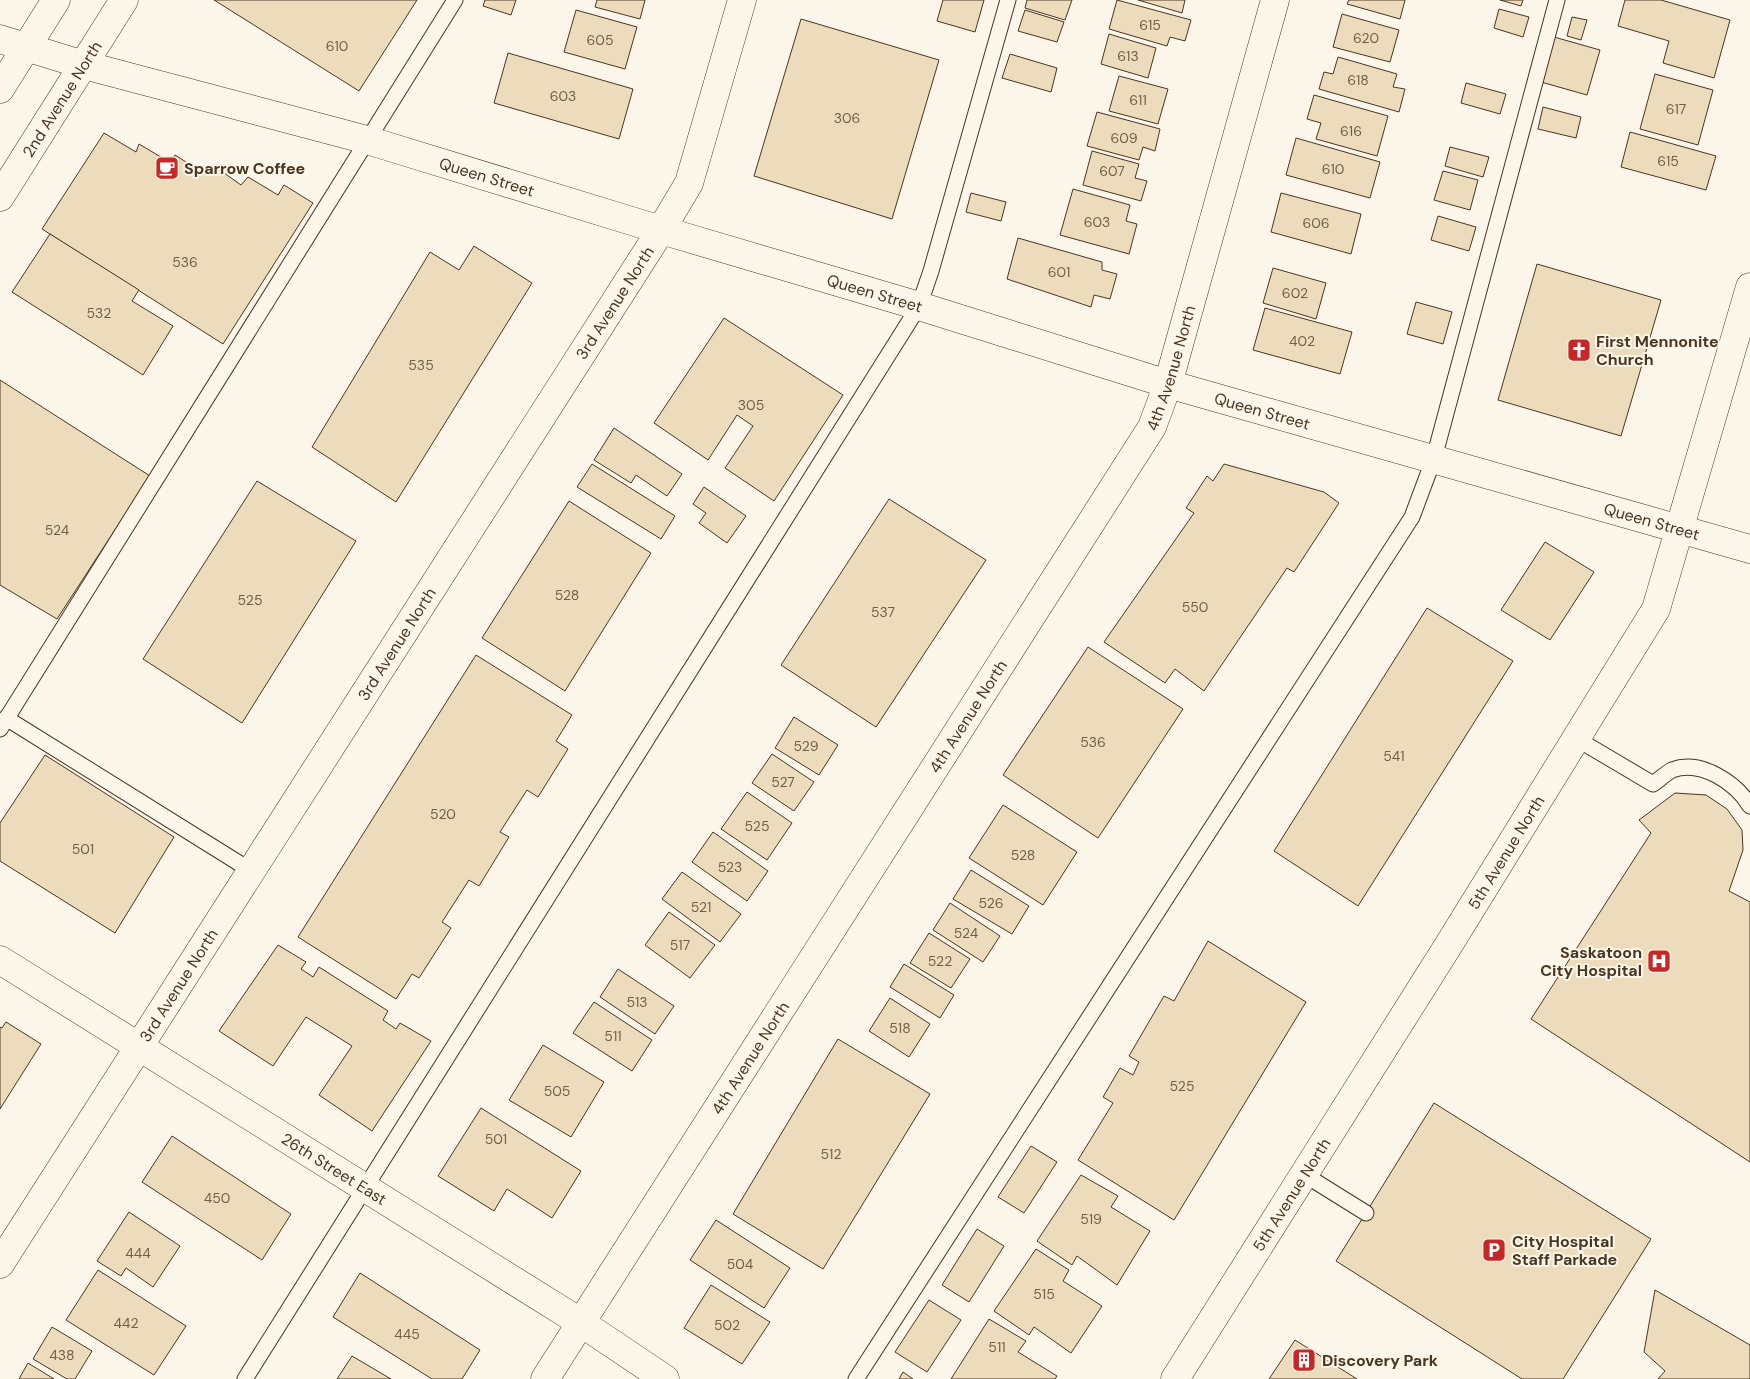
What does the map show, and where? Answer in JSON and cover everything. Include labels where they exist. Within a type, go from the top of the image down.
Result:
[{"type":"street","points":[[0,89],[56,0]]},
{"type":"street","name":"2nd Avenue North","points":[[0,197],[124,0]]},
{"type":"street","name":"3rd Avenue North","points":[[0,1264],[137,1046],[661,230],[689,183],[742,0]]},
{"type":"street","name":"4th Avenue North","points":[[545,1379],[1152,427],[1168,384],[1275,0]]},
{"type":"street","name":"Queen Street","points":[[0,39],[84,65],[368,140],[661,230],[919,306],[1168,384],[1682,528],[1750,549]]},
{"type":"street","name":"5th Avenue North","points":[[1175,1379],[1577,739],[1656,609],[1682,528],[1750,287]]},
{"type":"street","name":"26th Street East","points":[[0,960],[580,1322],[666,1379]]},
{"type":"lane","points":[[250,870],[3,724],[455,0]]},
{"type":"lane","points":[[244,1379],[919,306],[932,272],[1008,0]]},
{"type":"lane","points":[[856,1379],[1412,517],[1434,458],[1557,0]]},
{"type":"lane","points":[[1577,739],[1653,784],[1673,770],[1694,769],[1716,775],[1734,786],[1750,806]]},
{"type":"lane","points":[[1305,1174],[1366,1212]]},
{"type":"building","points":[[214,0],[417,0],[359,91]]},
{"type":"building","points":[[485,0],[516,0],[511,15],[483,6]]},
{"type":"building","points":[[597,0],[645,0],[640,19],[595,7]]},
{"type":"building","points":[[943,0],[984,0],[975,32],[937,21]]},
{"type":"building","points":[[1027,0],[1072,0],[1065,20],[1025,8]]},
{"type":"building","points":[[1117,0],[1191,20],[1185,41],[1170,37],[1167,46],[1109,29]]},
{"type":"building","points":[[1138,0],[1185,0],[1182,13]]},
{"type":"building","points":[[1349,0],[1405,0],[1400,19],[1347,4]]},
{"type":"building","points":[[1500,0],[1523,0],[1521,6]]},
{"type":"building","points":[[1625,0],[1661,0],[1730,20],[1714,78],[1663,63],[1669,41],[1618,26]]},
{"type":"building","points":[[1499,9],[1529,17],[1523,37],[1494,28]]},
{"type":"building","points":[[576,10],[637,27],[625,69],[564,52]]},
{"type":"building","points":[[1025,10],[1064,22],[1057,42],[1018,31]]},
{"type":"building","points":[[1342,14],[1399,30],[1390,62],[1333,47]]},
{"type":"building","points":[[1572,17],[1587,20],[1581,40],[1567,36]]},
{"type":"building","points":[[801,19],[939,60],[892,219],[754,176]]},
{"type":"building","points":[[1109,34],[1156,48],[1148,78],[1101,64]]},
{"type":"building","points":[[1554,37],[1600,50],[1587,95],[1541,82]]},
{"type":"building","points":[[508,53],[633,89],[619,139],[494,103]]},
{"type":"building","points":[[1010,54],[1057,68],[1051,92],[1002,78]]},
{"type":"building","points":[[1338,57],[1397,74],[1393,87],[1405,89],[1399,112],[1319,89],[1324,72],[1333,74]]},
{"type":"building","points":[[1655,74],[1713,90],[1698,145],[1640,129]]},
{"type":"building","points":[[1119,76],[1168,89],[1158,124],[1109,111]]},
{"type":"building","points":[[1466,83],[1506,94],[1500,114],[1461,103]]},
{"type":"building","points":[[1314,95],[1388,116],[1377,156],[1316,139],[1321,123],[1307,119]]},
{"type":"building","points":[[1543,107],[1581,117],[1576,138],[1538,129]]},
{"type":"building","points":[[1097,112],[1160,129],[1155,151],[1143,147],[1139,160],[1087,146]]},
{"type":"building","points":[[1630,132],[1716,156],[1706,190],[1621,167]]},
{"type":"building","points":[[104,133],[136,152],[139,144],[171,163],[175,155],[205,174],[213,165],[241,185],[248,177],[278,195],[284,185],[313,203],[223,344],[42,229]]},
{"type":"building","points":[[1296,138],[1380,162],[1370,198],[1286,175]]},
{"type":"building","points":[[1450,147],[1489,157],[1483,177],[1445,166]]},
{"type":"building","points":[[1092,151],[1139,164],[1135,178],[1147,181],[1141,201],[1083,185]]},
{"type":"building","points":[[1443,171],[1478,180],[1470,210],[1434,200]]},
{"type":"building","points":[[1073,189],[1130,205],[1126,221],[1137,224],[1129,254],[1060,235]]},
{"type":"building","points":[[971,193],[1006,202],[1001,221],[966,212]]},
{"type":"building","points":[[1281,193],[1361,214],[1351,254],[1271,232]]},
{"type":"building","points":[[1438,216],[1476,227],[1469,251],[1431,240]]},
{"type":"building","points":[[50,234],[139,290],[132,301],[173,326],[143,375],[12,292]]},
{"type":"building","points":[[1018,238],[1102,262],[1102,270],[1117,274],[1110,299],[1094,295],[1091,307],[1007,279]]},
{"type":"building","points":[[474,246],[532,283],[396,502],[312,447],[430,252],[459,270]]},
{"type":"building","name":"First Mennonite Church","points":[[1537,264],[1661,300],[1621,436],[1498,400]]},
{"type":"building","points":[[1273,268],[1326,283],[1316,319],[1263,303]]},
{"type":"building","points":[[1416,302],[1452,312],[1443,344],[1407,334]]},
{"type":"building","points":[[1265,308],[1352,332],[1340,374],[1253,350]]},
{"type":"building","points":[[724,318],[843,395],[774,501],[725,468],[753,426],[737,415],[708,460],[654,423]]},
{"type":"building","points":[[0,380],[150,476],[57,619],[0,585]]},
{"type":"building","points":[[614,428],[682,474],[667,496],[636,475],[631,483],[594,460]]},
{"type":"building","points":[[592,464],[675,516],[661,539],[577,487]]},
{"type":"building","points":[[1224,464],[1324,492],[1339,503],[1294,572],[1287,568],[1204,691],[1175,669],[1165,683],[1104,642],[1194,513],[1186,508],[1207,476],[1213,481]]},
{"type":"building","points":[[257,481],[356,541],[242,723],[143,659]]},
{"type":"building","points":[[704,487],[746,516],[727,543],[699,523],[706,513],[693,504]]},
{"type":"building","points":[[889,499],[986,560],[876,727],[781,665]]},
{"type":"building","points":[[569,501],[651,553],[565,691],[482,638]]},
{"type":"building","points":[[1545,542],[1594,572],[1550,640],[1501,610]]},
{"type":"building","points":[[1427,608],[1513,661],[1358,906],[1274,851]]},
{"type":"building","points":[[1088,647],[1183,709],[1098,838],[1003,775]]},
{"type":"building","points":[[476,655],[572,715],[556,741],[568,749],[538,797],[527,790],[500,832],[509,837],[479,886],[469,880],[442,922],[451,928],[419,978],[412,974],[396,999],[298,937]]},
{"type":"building","points":[[794,717],[838,745],[819,775],[775,748]]},
{"type":"building","points":[[772,754],[814,782],[794,811],[752,783]]},
{"type":"building","points":[[45,755],[174,837],[115,933],[0,861],[0,823]]},
{"type":"building","points":[[747,792],[792,823],[767,860],[721,829]]},
{"type":"building","name":"Saskatoon City Hospital","points":[[1675,793],[1706,795],[1727,809],[1742,830],[1743,850],[1729,891],[1750,902],[1750,1162],[1531,1019],[1651,833],[1639,820]]},
{"type":"building","points":[[1003,805],[1077,852],[1043,905],[969,858]]},
{"type":"building","points":[[713,832],[768,871],[747,901],[692,862]]},
{"type":"building","points":[[971,870],[1029,906],[1012,934],[953,899]]},
{"type":"building","points":[[682,872],[741,914],[720,942],[662,899]]},
{"type":"building","points":[[950,903],[1000,936],[983,962],[933,930]]},
{"type":"building","points":[[669,912],[715,945],[690,978],[645,945]]},
{"type":"building","points":[[929,933],[970,959],[951,988],[910,963]]},
{"type":"building","points":[[1208,941],[1306,1002],[1174,1220],[1078,1160],[1113,1103],[1103,1097],[1120,1068],[1133,1075],[1139,1062],[1129,1056],[1164,996],[1174,1001]]},
{"type":"building","points":[[278,945],[306,962],[301,969],[313,977],[319,967],[388,1011],[383,1020],[396,1029],[400,1023],[431,1041],[372,1131],[319,1095],[352,1046],[306,1017],[273,1066],[219,1031]]},
{"type":"building","points":[[904,964],[954,995],[940,1018],[890,987]]},
{"type":"building","points":[[618,969],[674,1006],[655,1034],[600,997]]},
{"type":"building","points":[[890,998],[930,1024],[909,1057],[869,1031]]},
{"type":"building","points":[[594,1002],[652,1040],[632,1071],[573,1033]]},
{"type":"building","points":[[6,1022],[41,1044],[0,1109],[0,1027],[2,1028]]},
{"type":"building","points":[[838,1039],[930,1094],[823,1269],[733,1214]]},
{"type":"building","points":[[543,1045],[604,1082],[571,1137],[509,1100]]},
{"type":"building","name":"City Hospital Staff Parkade","points":[[1434,1103],[1651,1239],[1563,1379],[1522,1379],[1336,1261]]},
{"type":"building","points":[[481,1108],[581,1171],[552,1218],[507,1189],[494,1211],[438,1176]]},
{"type":"building","points":[[172,1136],[291,1214],[262,1260],[142,1182]]},
{"type":"building","points":[[1031,1146],[1057,1162],[1024,1213],[998,1197]]},
{"type":"building","points":[[1081,1175],[1118,1196],[1111,1207],[1150,1231],[1117,1285],[1077,1256],[1072,1265],[1037,1241]]},
{"type":"building","points":[[129,1212],[180,1246],[153,1287],[126,1268],[121,1276],[97,1261]]},
{"type":"building","points":[[716,1220],[790,1268],[764,1308],[690,1260]]},
{"type":"building","points":[[977,1229],[1004,1246],[969,1302],[942,1285]]},
{"type":"building","points":[[1036,1249],[1069,1270],[1063,1281],[1102,1306],[1071,1353],[1034,1327],[1029,1335],[994,1311]]},
{"type":"building","points":[[98,1270],[186,1326],[154,1375],[66,1320]]},
{"type":"building","points":[[360,1273],[480,1350],[462,1379],[432,1379],[333,1317]]},
{"type":"building","points":[[711,1285],[770,1322],[742,1364],[684,1328]]},
{"type":"building","points":[[1655,1290],[1750,1345],[1750,1379],[1658,1379],[1665,1371],[1644,1352]]},
{"type":"building","points":[[929,1300],[961,1320],[927,1372],[895,1352]]},
{"type":"building","points":[[989,1319],[1026,1341],[1018,1352],[1057,1376],[1055,1379],[951,1379]]},
{"type":"building","points":[[52,1327],[92,1351],[75,1379],[67,1379],[33,1359]]},
{"type":"building","name":"Discovery Park","points":[[1295,1340],[1357,1379],[1269,1379]]},
{"type":"building","points":[[352,1356],[391,1379],[337,1379]]},
{"type":"building","points":[[28,1363],[54,1379],[19,1379]]},
{"type":"building","points":[[903,1372],[913,1379],[899,1379]]},
{"type":"place","name":"Sparrow Coffee","points":[[167,168]]},
{"type":"place","name":"First Mennonite Church","points":[[1579,350]]},
{"type":"place","name":"Saskatoon City Hospital","points":[[1659,961]]},
{"type":"place","name":"City Hospital Staff Parkade","points":[[1494,1250]]},
{"type":"place","name":"Discovery Park","points":[[1304,1360]]}]
